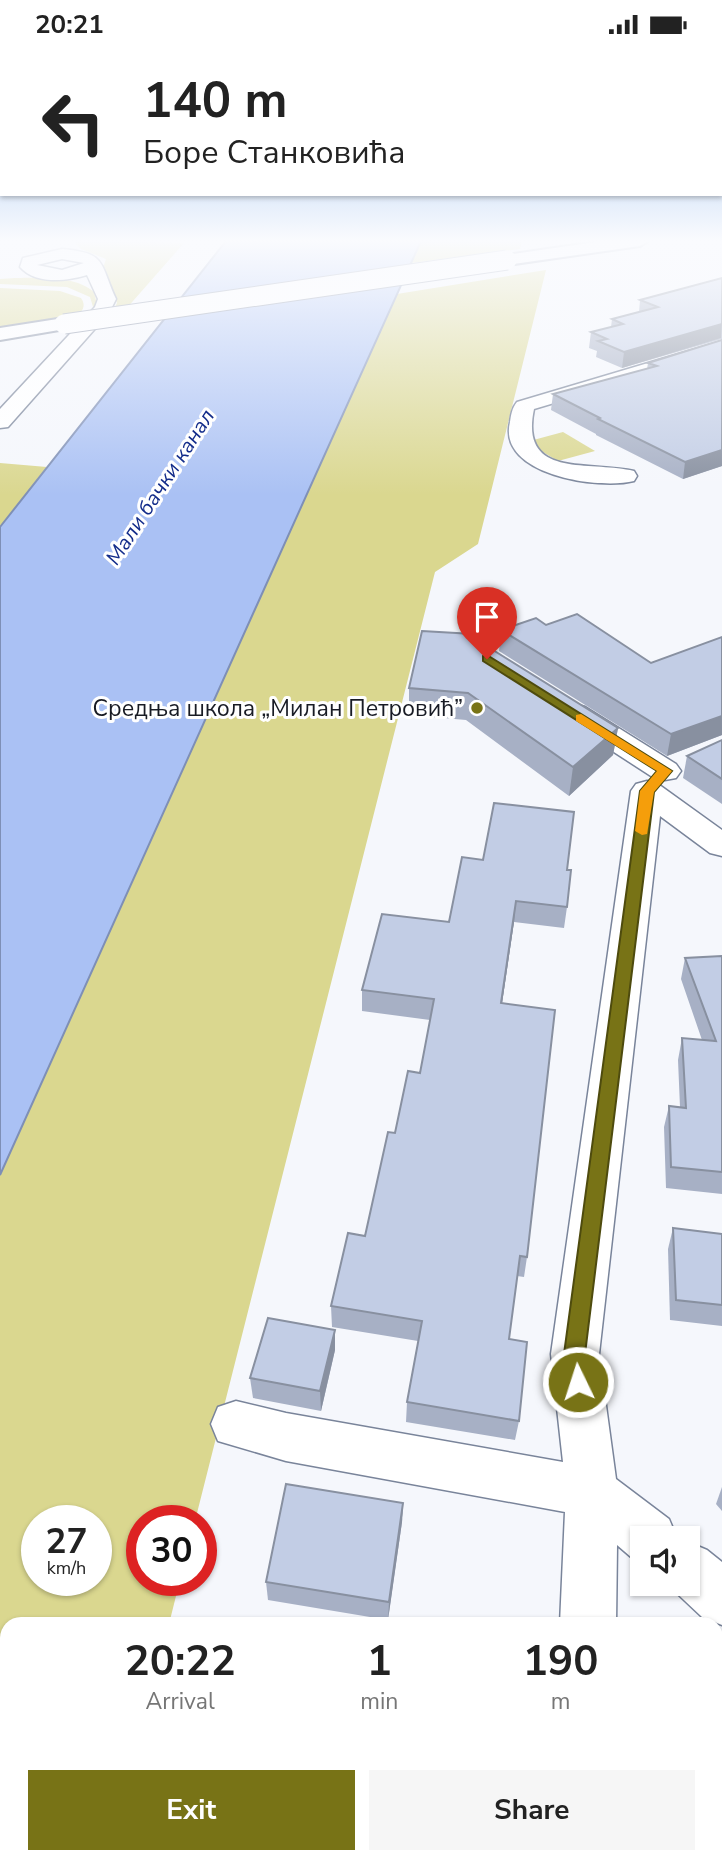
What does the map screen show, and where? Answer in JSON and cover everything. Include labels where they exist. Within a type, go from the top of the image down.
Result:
[{"type":"main road","points":[[0,334],[53,326]]},
{"type":"street","points":[[0,422],[88,326]]},
{"type":"street","points":[[626,476],[568,471],[550,467],[528,456],[520,441],[524,406],[722,347]]},
{"type":"street","points":[[547,696],[666,774],[722,846]]},
{"type":"street","points":[[588,1617],[592,1492],[575,1354],[666,774]]},
{"type":"street","points":[[236,1424],[286,1437],[592,1492],[635,1526]]},
{"type":"street","points":[[700,1579],[722,1597]]},
{"type":"shaded area","points":[[383,326],[532,326],[478,544],[435,572],[199,1505],[126,1505],[126,1596],[176,1596],[171,1617],[0,1617],[0,1175]]},
{"type":"shaded area","points":[[563,432],[595,451],[558,461],[526,442]]},
{"type":"shaded area","points":[[0,463],[47,467],[0,527]]},
{"type":"water","name":"Мали бачки канал","points":[[159,326],[383,326],[0,1175],[0,527]]},
{"type":"building","points":[[616,326],[716,326],[624,352],[598,341],[607,339],[591,332]]},
{"type":"building","points":[[722,340],[722,450],[685,462],[553,394],[657,366],[648,363]]},
{"type":"building","points":[[577,614],[651,663],[722,637],[722,716],[671,734],[501,630],[536,618],[546,625]]},
{"type":"building","points":[[422,631],[473,634],[477,640],[618,728],[573,767],[468,693],[409,688]]},
{"type":"building","points":[[722,740],[722,779],[687,756]]},
{"type":"building","points":[[494,803],[574,812],[567,870],[571,870],[567,907],[516,901],[501,1003],[555,1010],[527,1257],[520,1256],[509,1339],[527,1342],[519,1421],[407,1402],[422,1321],[331,1306],[348,1233],[365,1236],[388,1132],[395,1133],[408,1071],[420,1073],[434,999],[362,990],[382,914],[449,922],[462,857],[483,860]]},
{"type":"building","points":[[722,956],[722,1172],[671,1167],[669,1106],[686,1108],[682,1038],[716,1041],[685,958]]},
{"type":"building","points":[[673,1228],[722,1234],[722,1305],[676,1300]]},
{"type":"building","points":[[268,1318],[335,1330],[320,1391],[250,1378]]},
{"type":"building","points":[[286,1484],[403,1503],[389,1602],[266,1582]]},
{"type":"slow traffic","points":[[581,718],[665,771],[647,791],[642,831]]},
{"type":"place","name":"Средња школа „Милан Петровић”","points":[[477,708]]},
{"type":"route","points":[[487,659],[665,771],[647,791],[575,1354],[578,1382]]}]
